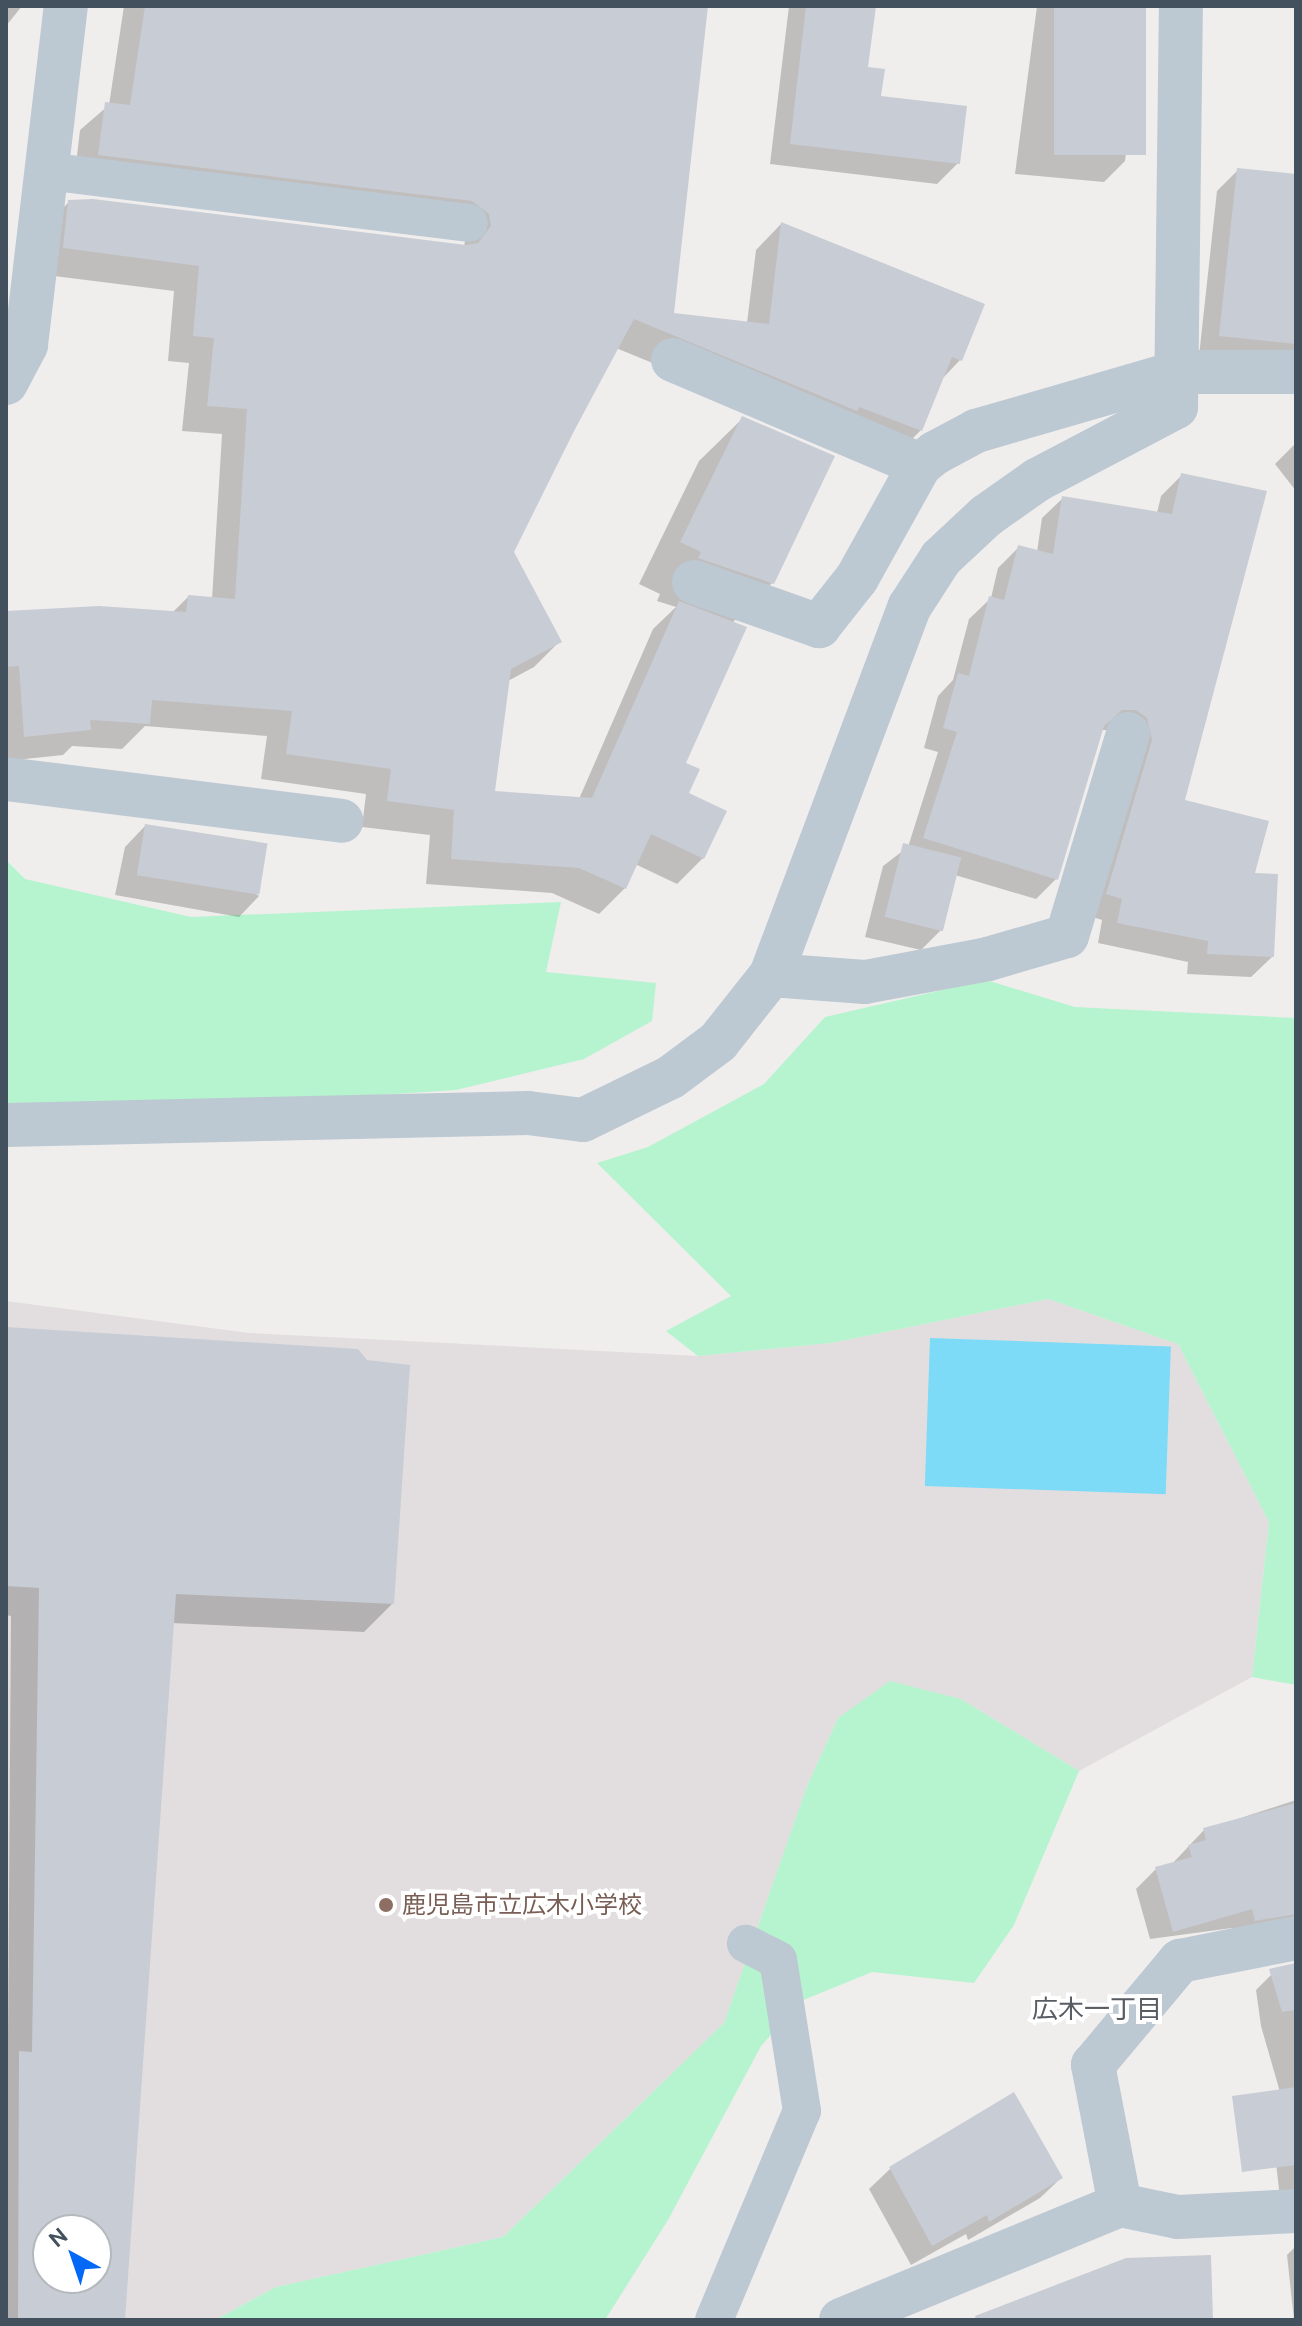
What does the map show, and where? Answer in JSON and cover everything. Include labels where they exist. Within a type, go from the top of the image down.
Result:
[{"type":"street","points":[[6,383],[26,345],[66,6]]},
{"type":"street","points":[[6,1125],[528,1113],[583,1120],[671,1077],[718,1042],[771,975],[910,606],[941,558],[986,516],[1037,480],[1176,407],[1179,372],[1181,6]]},
{"type":"street","points":[[673,360],[920,465]]},
{"type":"street","points":[[694,582],[819,626],[857,578],[920,465],[976,431],[1179,372],[1296,372]]},
{"type":"street","points":[[771,975],[865,982],[988,959],[1067,936],[1128,734]]},
{"type":"street","points":[[6,779],[341,821]]},
{"type":"street","points":[[1120,2205],[1093,2065],[1180,1961],[1296,1938]]},
{"type":"street","points":[[841,2320],[1120,2205],[1178,2217],[1296,2211]]},
{"type":"lane","points":[[46,171],[469,223]]},
{"type":"lane","points":[[714,2320],[802,2111],[778,1960],[746,1944]]},
{"type":"shaded area","name":"鹿児島市立広木小学校","points":[[1048,1299],[1178,1344],[1269,1522],[1252,1677],[1079,1771],[961,1699],[838,1718],[807,1786],[724,2023],[503,2237],[276,2287],[215,2320],[6,2320],[6,1301],[249,1333],[698,1356],[831,1343]]},
{"type":"green space","points":[[6,860],[25,879],[191,917],[561,902],[546,972],[656,983],[652,1021],[584,1059],[456,1090],[149,1110],[6,1112]]},
{"type":"green space","points":[[986,980],[1075,1007],[1296,1018],[1296,1685],[1252,1677],[1269,1522],[1178,1344],[1048,1299],[831,1343],[698,1356],[666,1331],[731,1296],[597,1163],[648,1147],[764,1084],[825,1017]]},
{"type":"green space","points":[[890,1681],[961,1699],[1079,1771],[1014,1925],[974,1983],[872,1972],[801,2001],[761,2046],[668,2220],[605,2320],[215,2320],[276,2287],[503,2237],[724,2023],[807,1786],[838,1718]]},
{"type":"water","points":[[930,1338],[1171,1346],[1166,1494],[925,1486]]},
{"type":"building","points":[[145,6],[708,6],[674,313],[769,324],[781,222],[985,304],[962,361],[952,357],[922,431],[859,407],[857,411],[634,319],[574,431],[514,552],[562,642],[511,669],[495,791],[592,798],[679,601],[747,627],[686,763],[700,769],[689,793],[727,811],[704,859],[651,834],[626,889],[579,868],[451,859],[454,810],[387,801],[391,769],[286,754],[292,711],[152,700],[150,724],[90,720],[91,730],[24,737],[19,666],[6,667],[6,611],[99,606],[186,612],[188,595],[235,599],[247,409],[207,406],[214,338],[193,336],[199,266],[63,248],[68,200],[93,199],[466,245],[478,243],[491,226],[489,214],[472,201],[98,155],[105,102],[130,105]]},
{"type":"building","points":[[806,6],[876,6],[868,67],[885,69],[881,96],[967,106],[960,164],[790,144]]},
{"type":"building","points":[[1054,6],[1146,6],[1146,155],[1054,155]]},
{"type":"building","points":[[1237,168],[1296,174],[1296,344],[1219,336]]},
{"type":"building","points":[[742,416],[835,456],[774,584],[698,558],[701,552],[680,542]]},
{"type":"building","points":[[1181,473],[1267,491],[1185,800],[1269,821],[1255,873],[1278,874],[1274,957],[1207,954],[1208,941],[1117,923],[1122,899],[1106,894],[1152,740],[1147,718],[1136,710],[1122,710],[1104,726],[1058,880],[923,838],[957,732],[943,728],[958,673],[969,676],[989,596],[1004,600],[1018,545],[1053,554],[1062,496],[1172,514]]},
{"type":"building","points":[[145,824],[267,843],[259,895],[137,875]]},
{"type":"building","points":[[903,843],[961,858],[943,931],[885,917]]},
{"type":"building","points":[[6,1327],[358,1349],[367,1360],[410,1365],[394,1604],[176,1594],[125,2320],[18,2320],[19,2051],[32,2052],[39,1588],[6,1586]]},
{"type":"building","points":[[1296,1803],[1296,1914],[1255,1921],[1252,1909],[1173,1932],[1155,1867],[1192,1857],[1188,1845],[1206,1840],[1203,1828]]},
{"type":"building","points":[[1296,1963],[1296,2010],[1282,2012],[1269,1969]]},
{"type":"building","points":[[1296,2087],[1296,2165],[1242,2172],[1232,2096]]},
{"type":"building","points":[[1014,2092],[1063,2178],[989,2222],[987,2215],[932,2246],[889,2167]]},
{"type":"building","points":[[1211,2255],[1213,2320],[976,2320],[975,2316],[1126,2258]]},
{"type":"place","name":"鹿児島市立広木小学校","points":[[386,1905]]},
{"type":"district","name":"広木一丁目","points":[[1097,2009]]}]
